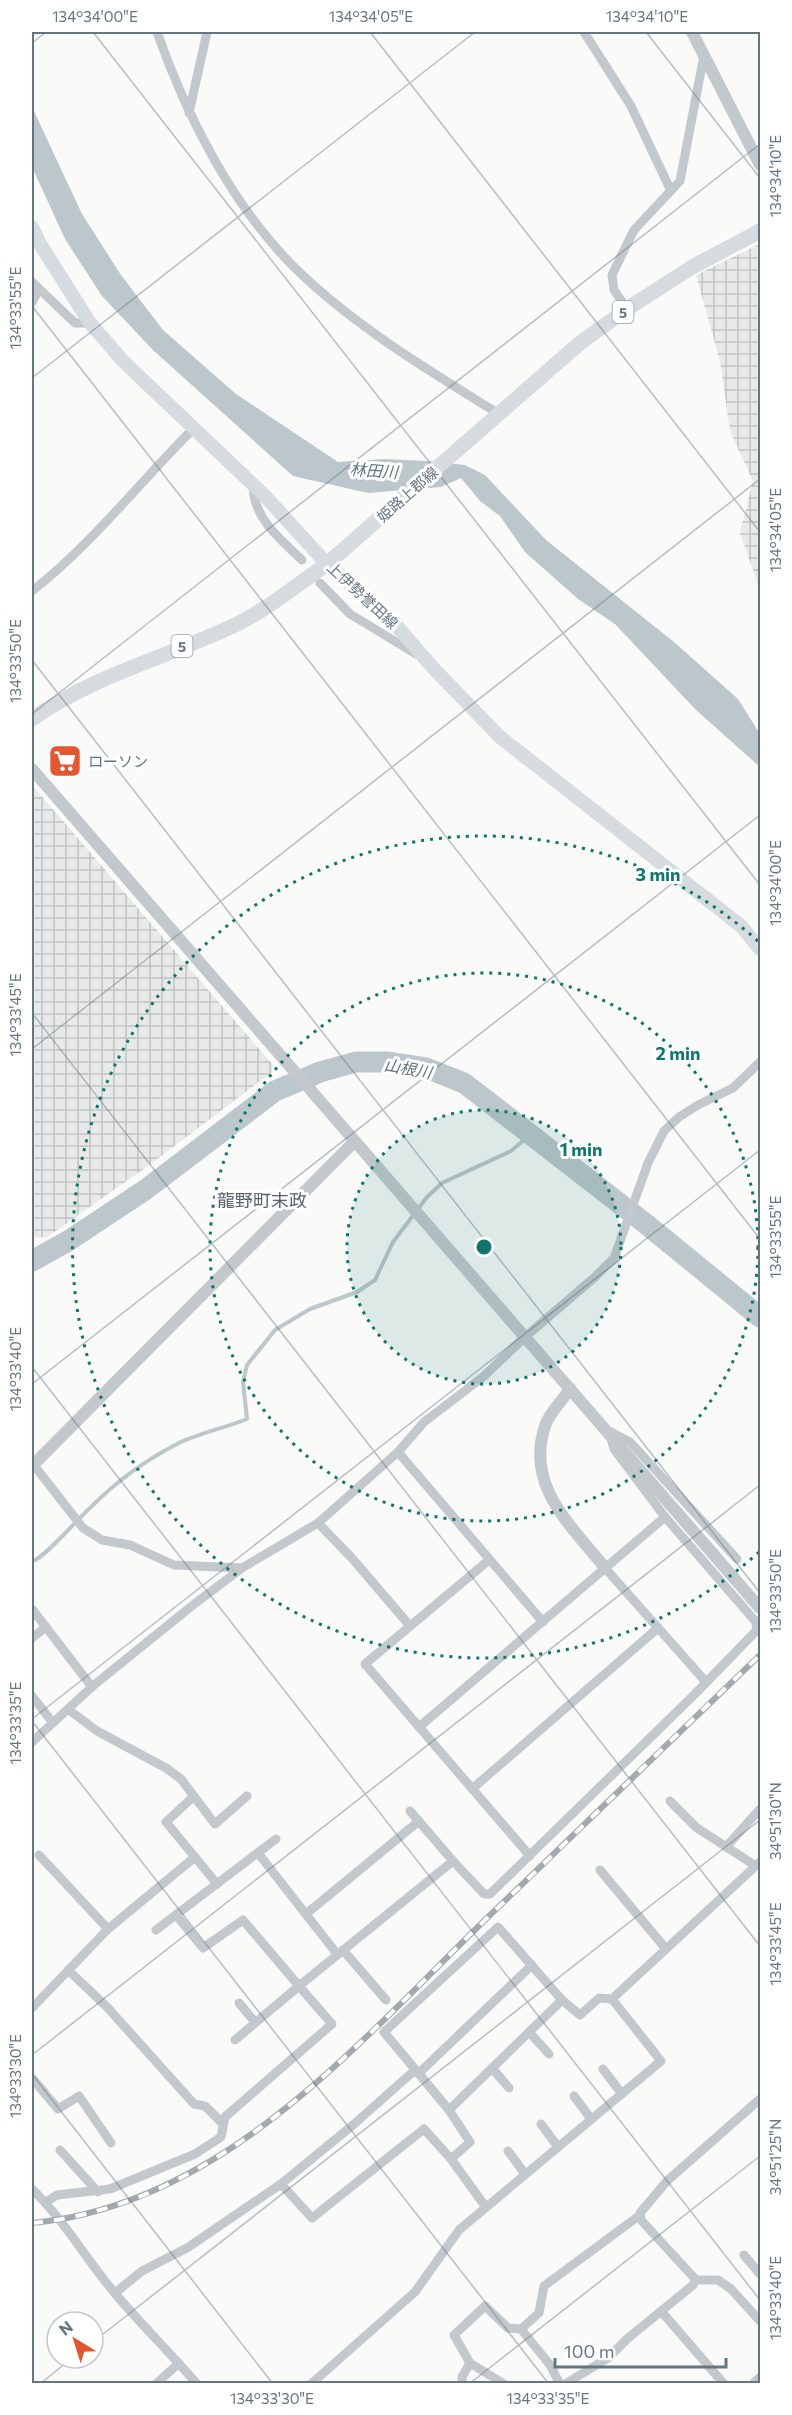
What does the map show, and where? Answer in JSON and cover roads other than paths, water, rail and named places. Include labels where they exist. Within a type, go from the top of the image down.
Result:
[{"type":"main road","name":"上伊勢誉田線","points":[[32,227],[46,254],[90,323],[124,362],[253,485],[327,564],[388,616],[426,660],[500,736],[741,926],[760,949]]},
{"type":"main road","name":"姫路上郡線","points":[[32,719],[53,704],[116,673],[236,624],[285,594],[327,564],[580,343],[692,267],[760,231]]},
{"type":"street","points":[[157,32],[172,76],[219,168],[266,234],[296,269],[366,328],[418,364],[499,414]]},
{"type":"street","points":[[189,113],[207,32]]},
{"type":"street","points":[[584,32],[631,106],[670,189]]},
{"type":"street","points":[[692,32],[760,165]]},
{"type":"street","points":[[627,309],[614,290],[612,275],[634,230],[670,189],[680,181],[704,55]]},
{"type":"street","points":[[35,286],[75,323],[90,323]]},
{"type":"street","points":[[32,302],[35,286]]},
{"type":"street","points":[[32,591],[88,542],[153,469],[193,429]]},
{"type":"street","points":[[253,485],[253,497],[268,526],[302,560]]},
{"type":"street","points":[[320,583],[350,614],[426,660]]},
{"type":"street","points":[[32,769],[354,1142],[609,1431],[760,1608]]},
{"type":"street","points":[[32,1742],[92,1687],[242,1568],[318,1523],[398,1452],[424,1422],[483,1377],[525,1337],[595,1277],[614,1258],[648,1163],[664,1131],[679,1117],[698,1105],[733,1088],[760,1062]]},
{"type":"street","points":[[242,1568],[174,1565],[130,1545],[102,1540],[83,1528],[32,1465],[354,1142]]},
{"type":"street","points":[[570,1388],[545,1424],[540,1446],[540,1467],[546,1492],[605,1568],[706,1682]]},
{"type":"street","points":[[410,1811],[453,1861],[484,1893],[490,1894],[758,1630],[756,1622],[665,1517],[614,1449],[609,1431]]},
{"type":"street","points":[[609,1431],[630,1442],[737,1559]]},
{"type":"street","points":[[398,1452],[543,1622]]},
{"type":"street","points":[[419,1727],[665,1517]]},
{"type":"street","points":[[318,1523],[351,1557],[410,1626]]},
{"type":"street","points":[[489,1560],[365,1664],[530,1856]]},
{"type":"street","points":[[32,1609],[92,1687]]},
{"type":"street","points":[[32,1638],[46,1627]]},
{"type":"street","points":[[472,1789],[658,1628]]},
{"type":"street","points":[[32,1696],[53,1723]]},
{"type":"street","points":[[69,1710],[97,1731],[166,1768],[181,1779],[215,1824],[247,1796]]},
{"type":"street","points":[[194,1796],[166,1822],[217,1884]]},
{"type":"street","points":[[612,1999],[758,1864],[697,1828],[670,1800]]},
{"type":"street","points":[[726,1847],[760,1809]]},
{"type":"street","points":[[306,1914],[419,1821]]},
{"type":"street","points":[[156,1930],[276,1839]]},
{"type":"street","points":[[258,1853],[306,1914],[386,2000]]},
{"type":"street","points":[[39,1855],[108,1929]]},
{"type":"street","points":[[32,2008],[108,1929],[195,1857]]},
{"type":"street","points":[[235,2040],[453,1861]]},
{"type":"street","points":[[600,1870],[666,1949]]},
{"type":"street","points":[[45,2202],[57,2195],[110,2189],[195,2154],[221,2137],[225,2116],[332,2024],[243,1920],[203,1948],[176,1915]]},
{"type":"street","points":[[311,2384],[415,2292],[459,2230],[485,2206],[662,2061],[612,1999],[599,1998],[580,2015],[562,2000],[498,1927],[384,2032],[449,2110],[470,2142],[450,2159]]},
{"type":"street","points":[[115,2293],[142,2271],[188,2248],[281,2184],[417,2072],[532,1965]]},
{"type":"street","points":[[68,1970],[107,2007],[194,2104],[205,2106],[223,2124]]},
{"type":"street","points":[[449,2110],[562,2000]]},
{"type":"street","points":[[239,2003],[255,2022]]},
{"type":"street","points":[[529,2032],[549,2054]]},
{"type":"street","points":[[492,2068],[509,2088]]},
{"type":"street","points":[[603,2069],[622,2094]]},
{"type":"street","points":[[32,2078],[58,2109],[79,2096],[111,2143]]},
{"type":"street","points":[[574,2096],[591,2119]]},
{"type":"street","points":[[504,2384],[470,2362],[454,2335],[485,2306],[508,2328],[521,2329],[539,2313],[544,2286],[640,2215],[667,2181],[760,2099]]},
{"type":"street","points":[[541,2124],[558,2146]]},
{"type":"street","points":[[281,2184],[312,2218],[424,2129],[485,2206]]},
{"type":"street","points":[[60,2150],[98,2192]]},
{"type":"street","points":[[508,2151],[525,2174]]},
{"type":"street","points":[[32,2188],[115,2293],[196,2384]]},
{"type":"street","points":[[640,2215],[641,2220],[696,2280],[718,2280],[731,2289],[760,2321]]},
{"type":"street","points":[[744,2255],[760,2274]]},
{"type":"street","points":[[521,2329],[562,2384],[608,2358],[696,2280]]},
{"type":"street","points":[[661,2311],[724,2384]]},
{"type":"street","points":[[462,2384],[462,2377],[470,2362]]},
{"type":"street","points":[[156,2384],[179,2363]]},
{"type":"street","points":[[753,2384],[760,2377]]},
{"type":"water","name":"林田川","points":[[32,107],[82,214],[121,275],[163,330],[236,394],[338,462],[383,459],[427,461],[465,465],[485,475],[546,540],[674,642],[738,699],[760,734],[760,767],[696,710],[615,624],[578,599],[525,552],[500,516],[480,501],[461,478],[441,487],[368,493],[293,476],[153,350],[102,296],[65,239],[32,167]]},
{"type":"waterway","name":"山根川","points":[[32,1261],[68,1241],[145,1190],[275,1091],[320,1072],[356,1062],[387,1062],[426,1068],[464,1083],[646,1224],[760,1317]]},
{"type":"waterway","points":[[32,1561],[53,1546],[111,1488],[143,1464],[185,1440],[247,1419],[243,1382],[247,1365],[275,1330],[310,1309],[357,1292],[375,1280],[393,1242],[427,1197],[442,1183],[511,1151],[530,1135]]},
{"type":"railway","points":[[32,2223],[101,2210],[165,2186],[225,2152],[281,2112],[387,2018],[485,1920],[760,1655]]},
{"type":"place","name":"ローソン","points":[[65,761]]},
{"type":"district","name":"龍野町末政","points":[[262,1200]]}]
